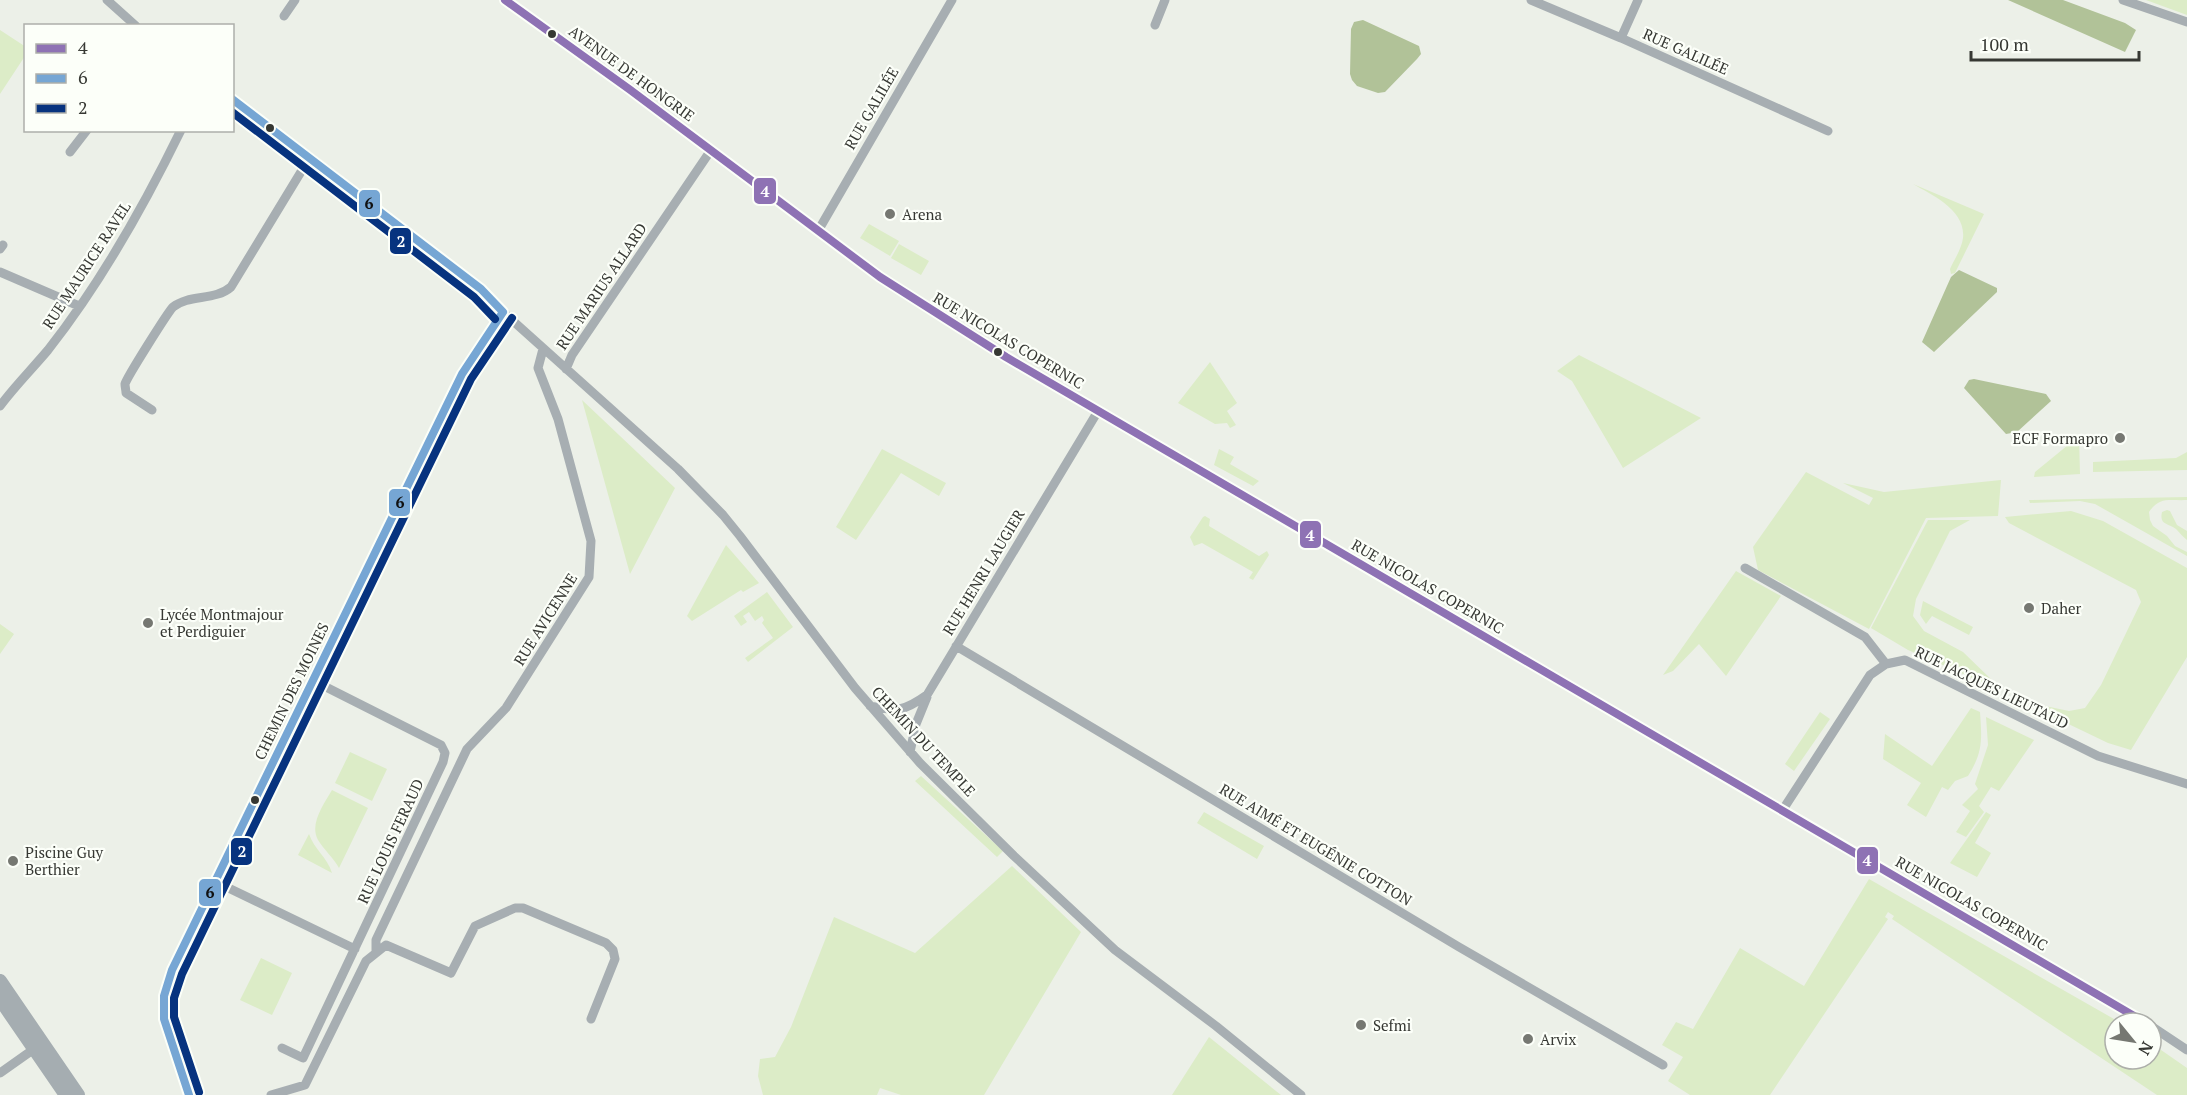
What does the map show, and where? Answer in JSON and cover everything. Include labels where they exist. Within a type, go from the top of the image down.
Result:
[{"type":"main road","points":[[0,981],[34,1030],[72,1095]]},
{"type":"main road","points":[[0,999],[34,1049],[40,1050],[78,1095]]},
{"type":"main road","points":[[34,1030],[32,1037],[35,1042],[34,1049]]},
{"type":"main road","points":[[56,1069],[66,1095]]},
{"type":"street","points":[[106,0],[134,24]]},
{"type":"street","points":[[284,16],[295,0]]},
{"type":"street","name":"AVENUE DE HONGRIE","points":[[505,0],[711,150]]},
{"type":"street","name":"RUE GALILÉE","points":[[818,231],[952,0]]},
{"type":"street","points":[[1155,25],[1165,0]]},
{"type":"street","name":"RUE GALILÉE","points":[[1531,0],[1828,131]]},
{"type":"street","points":[[1621,38],[1638,0]]},
{"type":"street","points":[[2123,0],[2187,22]]},
{"type":"street","name":"RUE MARIUS ALLARD","points":[[234,100],[310,156],[481,289],[566,369],[572,355],[711,150]]},
{"type":"street","points":[[70,152],[85,132]]},
{"type":"street","name":"RUE MAURICE RAVEL","points":[[0,406],[17,383],[47,351],[79,306],[144,204],[180,132]]},
{"type":"street","name":"RUE NICOLAS COPERNIC","points":[[711,150],[818,231],[918,302],[1006,357],[2126,1011]]},
{"type":"street","points":[[152,410],[126,393],[125,384],[136,363],[174,307],[222,294],[231,287],[310,156]]},
{"type":"street","points":[[0,272],[79,306]]},
{"type":"street","name":"CHEMIN DES MOINES","points":[[189,1095],[164,1019],[164,996],[172,970],[462,374],[503,312]]},
{"type":"street","name":"RUE AVICENNE","points":[[376,953],[376,940],[467,749],[506,708],[589,577],[591,541],[558,419],[538,368],[543,349]]},
{"type":"street","name":"CHEMIN DU TEMPLE","points":[[566,369],[678,469],[723,515],[870,706],[910,752],[1014,856],[1115,950],[1216,1026],[1301,1095]]},
{"type":"street","name":"RUE HENRI LAUGIER","points":[[910,752],[916,724],[927,695],[1098,411]]},
{"type":"street","points":[[1745,568],[1865,637],[1886,664],[1870,675],[1782,811]]},
{"type":"street","name":"RUE AIMÉ ET EUGÉNIE COTTON","points":[[956,646],[1459,947],[1663,1065]]},
{"type":"street","name":"RUE JACQUES LIEUTAUD","points":[[1886,664],[1905,660],[2098,756],[2187,784]]},
{"type":"street","name":"RUE LOUIS FERAUD","points":[[282,1048],[303,1058],[443,762],[445,753],[441,745],[312,680]]},
{"type":"street","points":[[870,706],[891,710],[910,707],[927,695]]},
{"type":"street","points":[[216,882],[355,949]]},
{"type":"street","points":[[272,1095],[305,1085],[366,961],[386,945],[452,973],[475,926],[515,908],[523,908],[606,943],[613,950],[615,959],[591,1020]]},
{"type":"street","points":[[2163,1034],[2187,1050]]},
{"type":"street","points":[[0,1073],[34,1049]]},
{"type":"shaded area","points":[[2008,0],[2063,0],[2125,23],[2136,30],[2125,52]]},
{"type":"shaded area","points":[[2146,0],[2187,0],[2187,15]]},
{"type":"shaded area","points":[[1363,20],[1419,46],[1421,54],[1385,92],[1378,93],[1357,86],[1350,74],[1351,29],[1354,22]]},
{"type":"shaded area","points":[[0,30],[24,46],[24,58],[0,94]]},
{"type":"shaded area","points":[[1913,184],[1984,214],[1955,273],[1951,274],[1950,269],[1960,250],[1963,238],[1959,219],[1946,205]]},
{"type":"shaded area","points":[[869,224],[899,241],[890,256],[860,238]]},
{"type":"shaded area","points":[[899,244],[929,261],[921,275],[891,258]]},
{"type":"shaded area","points":[[1959,270],[1997,288],[1997,292],[1934,352],[1922,342],[1951,277]]},
{"type":"shaded area","points":[[1579,355],[1701,418],[1623,468],[1572,381],[1557,371]]},
{"type":"shaded area","points":[[1210,362],[1237,403],[1227,411],[1236,425],[1230,428],[1227,423],[1215,424],[1178,403]]},
{"type":"shaded area","points":[[1974,379],[2046,394],[2051,401],[2017,432],[2006,434],[1964,388],[1969,380]]},
{"type":"shaded area","points":[[582,400],[675,488],[630,574]]},
{"type":"shaded area","points":[[2079,436],[2080,474],[2034,477],[2035,472]]},
{"type":"shaded area","points":[[882,449],[946,483],[939,496],[901,473],[856,540],[836,527]]},
{"type":"shaded area","points":[[1219,449],[1234,457],[1230,464],[1259,481],[1253,486],[1214,465]]},
{"type":"shaded area","points":[[2187,452],[2187,470],[2093,472],[2093,462],[2176,458]]},
{"type":"shaded area","points":[[1806,472],[1869,505],[1873,498],[1843,483],[1884,492],[2001,480],[1998,516],[1926,518],[1869,629],[1758,570],[1753,547]]},
{"type":"shaded area","points":[[2187,497],[2187,500],[2161,501],[2149,512],[2153,526],[2167,536],[2175,546],[2187,552],[2187,556],[2095,504],[2080,501],[2030,503],[2029,500]]},
{"type":"shaded area","points":[[2071,511],[2103,521],[2187,568],[2187,657],[2131,750],[2108,743],[2029,705],[2031,703],[2069,711],[2085,708],[2101,685],[2141,602],[2136,590],[2009,523],[2005,517]]},
{"type":"shaded area","points":[[2170,511],[2177,525],[2187,531],[2187,540],[2176,529],[2163,522],[2162,512]]},
{"type":"shaded area","points":[[1205,516],[1210,519],[1209,526],[1259,556],[1267,551],[1269,555],[1253,580],[1249,578],[1253,572],[1202,543],[1194,546],[1190,537]]},
{"type":"shaded area","points":[[1928,520],[1970,520],[1950,531],[1916,599],[1913,616],[1924,631],[1963,652],[1994,682],[1993,687],[1908,650],[1871,628]]},
{"type":"shaded area","points":[[726,545],[759,583],[743,592],[741,590],[692,621],[687,616]]},
{"type":"shaded area","points":[[1736,571],[1781,596],[1726,676],[1699,644],[1673,671],[1663,675]]},
{"type":"shaded area","points":[[767,592],[793,627],[748,662],[745,658],[773,638],[762,623],[764,620],[762,616],[755,621],[749,612],[743,616],[747,622],[741,626],[734,616]]},
{"type":"shaded area","points":[[1923,601],[1973,627],[1969,635],[1932,616],[1926,624],[1920,615]]},
{"type":"shaded area","points":[[0,624],[14,634],[0,654]]},
{"type":"shaded area","points":[[1971,708],[1980,712],[1979,753],[1968,776],[1955,781],[1948,790],[1942,787],[1926,817],[1907,805],[1921,783],[1883,759],[1885,734],[1932,766]]},
{"type":"shaded area","points":[[1820,712],[1830,719],[1794,771],[1785,764]]},
{"type":"shaded area","points":[[1986,717],[2034,740],[1999,791],[1991,787],[1979,806],[1984,812],[1966,837],[1956,832],[1970,811],[1962,805],[1978,789],[1975,784],[1988,745]]},
{"type":"shaded area","points":[[350,752],[387,769],[372,801],[335,783]]},
{"type":"shaded area","points":[[921,776],[1003,851],[997,857],[915,781]]},
{"type":"shaded area","points":[[332,790],[368,808],[339,868],[320,844],[315,827]]},
{"type":"shaded area","points":[[1204,812],[1264,846],[1257,859],[1197,823]]},
{"type":"shaded area","points":[[1986,812],[1991,815],[1975,843],[1991,853],[1977,877],[1950,863]]},
{"type":"shaded area","points":[[309,834],[327,862],[332,873],[298,855]]},
{"type":"shaded area","points":[[1012,866],[1081,932],[984,1095],[901,1095],[880,1088],[877,1095],[763,1095],[758,1076],[760,1059],[775,1057],[791,1027],[834,917],[915,953]]},
{"type":"shaded area","points":[[1869,879],[2103,1013],[2103,1059],[1892,919],[1894,916],[1888,912],[1885,917],[1888,919],[1770,1095],[1690,1095],[1668,1081],[1683,1057],[1662,1045],[1676,1022],[1693,1029],[1740,948],[1804,986]]},
{"type":"shaded area","points":[[261,958],[292,973],[272,1015],[240,1000]]},
{"type":"shaded area","points":[[1209,1037],[1281,1095],[1172,1095]]},
{"type":"shaded area","points":[[2163,1051],[2187,1068],[2187,1095],[2157,1095],[2121,1071],[2163,1071]]},
{"type":"transit line","name":"4","points":[[505,0],[629,89],[880,277],[1006,357],[2125,1011]]},
{"type":"transit line","name":"6","points":[[234,101],[481,289],[503,312]]},
{"type":"transit line","name":"2","points":[[234,114],[474,297],[495,319]]},
{"type":"transit line","name":"6","points":[[189,1095],[164,1019],[164,996],[172,970],[462,374],[503,312]]},
{"type":"transit line","name":"2","points":[[199,1092],[174,1017],[174,998],[182,974],[471,379],[512,318]]},
{"type":"place","name":"Arena","points":[[890,214]]},
{"type":"place","name":"ECF Formapro","points":[[2120,438]]},
{"type":"place","name":"Daher","points":[[2029,608]]},
{"type":"place","name":"Lycée Montmajour et Perdiguier","points":[[148,623]]},
{"type":"place","name":"Piscine Guy Berthier","points":[[13,861]]},
{"type":"place","name":"Sefmi","points":[[1361,1025]]},
{"type":"place","name":"Arvix","points":[[1528,1039]]}]
